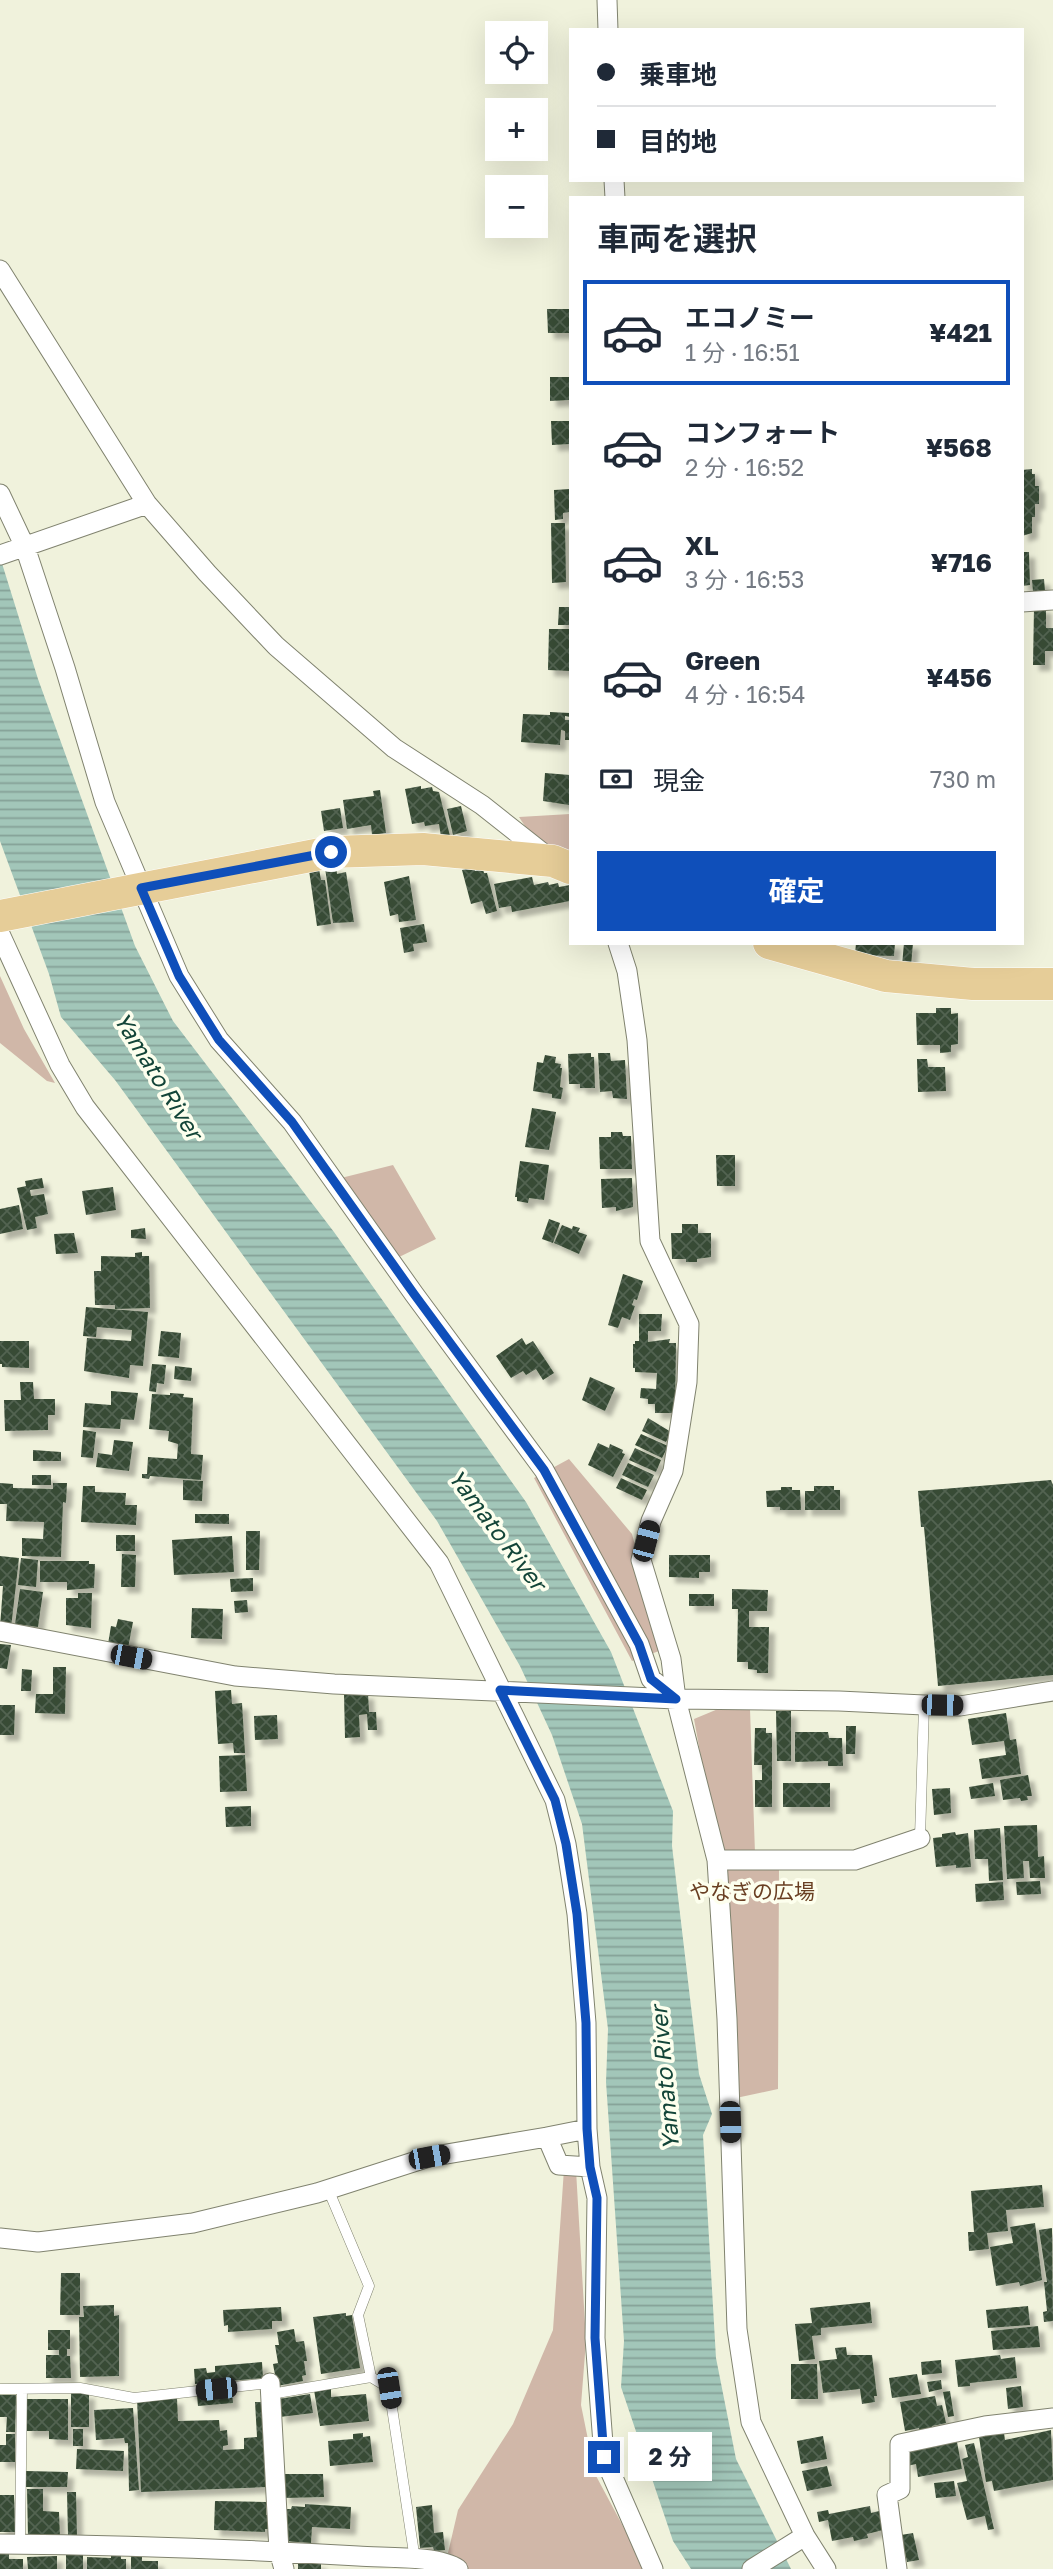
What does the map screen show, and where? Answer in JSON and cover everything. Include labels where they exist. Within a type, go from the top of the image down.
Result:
[{"type":"main road","points":[[1,922],[136,889],[331,852],[423,849],[562,864]]},
{"type":"main road","points":[[776,945],[886,976],[973,984],[1053,984]]},
{"type":"street","points":[[607,0],[608,28]]},
{"type":"street","points":[[0,270],[147,504],[206,573],[276,646],[394,748],[482,805],[562,864]]},
{"type":"street","points":[[0,494],[14,551],[65,667],[105,802],[136,889],[179,976],[219,1040],[292,1122],[544,1470],[639,1644],[651,1679],[666,1698],[716,1860],[727,2019],[737,2329],[751,2422],[805,2536],[826,2569]]},
{"type":"street","points":[[14,551],[147,504]]},
{"type":"street","points":[[1024,602],[1053,600]]},
{"type":"street","points":[[1,922],[60,1065],[85,1107],[439,1563],[506,1690],[555,1800],[566,1844],[577,1914],[586,2023],[587,2129],[590,2167],[597,2198],[595,2338],[604,2457],[653,2569]]},
{"type":"street","points":[[619,945],[627,971],[637,1040],[650,1241],[689,1324],[687,1382],[673,1471],[651,1521],[640,1560],[671,1659],[666,1698]]},
{"type":"street","points":[[0,1631],[235,1676],[334,1684],[666,1698],[960,1706],[1053,1691]]},
{"type":"street","points":[[716,1860],[855,1860],[920,1838]]},
{"type":"street","points":[[0,2238],[38,2242],[193,2223],[328,2189],[429,2157],[587,2129]]},
{"type":"street","points":[[547,2137],[559,2165],[590,2167]]},
{"type":"street","points":[[270,2388],[281,2560]]},
{"type":"street","points":[[897,2569],[887,2495],[900,2489],[900,2444],[985,2426],[1053,2418]]},
{"type":"street","points":[[752,2569],[805,2536]]},
{"type":"street","points":[[0,2544],[281,2560],[415,2560],[450,2563],[458,2569]]},
{"type":"lane","points":[[920,1838],[924,1705]]},
{"type":"lane","points":[[328,2189],[369,2286],[358,2315],[371,2377]]},
{"type":"lane","points":[[0,2389],[80,2388],[134,2398],[371,2377],[389,2388],[415,2560]]},
{"type":"lane","points":[[20,2544],[22,2389]]},
{"type":"green space","points":[[569,814],[569,852],[540,842],[519,817]]},
{"type":"green space","points":[[0,976],[24,1029],[55,1083],[47,1081],[0,1043]]},
{"type":"green space","points":[[393,1165],[436,1239],[395,1259],[337,1179]]},
{"type":"green space","points":[[569,1459],[632,1534],[662,1647],[659,1651],[632,1661],[534,1478]]},
{"type":"green space","name":"やなぎの広場","points":[[718,1709],[750,1709],[755,1853],[719,1857],[694,1719]]},
{"type":"green space","name":"やなぎの広場","points":[[722,1864],[779,1866],[778,2089],[736,2098]]},
{"type":"green space","points":[[564,2169],[576,2170],[586,2341],[581,2405],[595,2474],[646,2569],[460,2569],[448,2553],[458,2510],[513,2424],[553,2330]]},
{"type":"water","name":"Yamato River","points":[[0,557],[38,679],[135,946],[173,1021],[334,1232],[526,1502],[611,1652],[673,1811],[672,1846],[699,2074],[712,2114],[703,2135],[716,2358],[736,2459],[791,2569],[691,2569],[673,2541],[621,2387],[624,2341],[606,2082],[608,2029],[582,1824],[552,1735],[520,1666],[437,1521],[115,1080],[61,1017],[49,974],[0,841]]},
{"type":"building","points":[[547,309],[569,309],[569,333],[548,333]]},
{"type":"building","points":[[550,377],[569,377],[569,400],[550,401]]},
{"type":"building","points":[[551,421],[569,421],[569,444],[552,445]]},
{"type":"building","points":[[1032,469],[1032,474],[1035,474],[1035,486],[1039,486],[1039,504],[1035,504],[1032,533],[1024,535],[1024,470]]},
{"type":"building","points":[[569,489],[569,512],[563,513],[563,519],[555,520],[554,490]]},
{"type":"building","points":[[551,523],[565,523],[566,582],[552,583]]},
{"type":"building","points":[[1024,552],[1029,552],[1030,585],[1024,586]]},
{"type":"building","points":[[1044,579],[1045,591],[1033,592],[1032,580]]},
{"type":"building","points":[[559,607],[569,607],[569,625],[558,625]]},
{"type":"building","points":[[1034,607],[1046,607],[1046,628],[1053,628],[1053,651],[1045,651],[1045,665],[1033,665]]},
{"type":"building","points":[[549,629],[569,629],[569,671],[548,670]]},
{"type":"building","points":[[550,712],[569,713],[565,720],[569,720],[569,740],[565,740],[565,731],[561,730],[560,745],[521,742],[523,714],[550,715]]},
{"type":"building","points":[[545,773],[569,775],[569,805],[543,801]]},
{"type":"building","points":[[421,786],[421,789],[432,787],[433,791],[439,792],[450,836],[441,837],[439,824],[412,824],[405,789]]},
{"type":"building","points":[[380,790],[386,833],[372,835],[371,825],[347,829],[343,800],[374,796],[373,791]]},
{"type":"building","points":[[461,806],[467,831],[453,835],[447,809]]},
{"type":"building","points":[[340,808],[343,828],[324,831],[321,811]]},
{"type":"building","points":[[336,866],[337,874],[346,872],[354,922],[333,923],[325,868]]},
{"type":"building","points":[[474,867],[475,871],[483,869],[484,873],[487,873],[497,911],[486,914],[482,901],[471,904],[462,870]]},
{"type":"building","points":[[319,869],[321,880],[325,880],[331,924],[317,926],[309,870]]},
{"type":"building","points":[[409,876],[416,920],[399,922],[398,914],[390,916],[384,882]]},
{"type":"building","points":[[532,877],[534,885],[548,882],[549,885],[558,883],[559,887],[569,885],[569,901],[512,912],[511,906],[499,908],[494,884]]},
{"type":"building","points":[[424,924],[427,942],[413,944],[414,951],[404,953],[400,928]]},
{"type":"building","points":[[856,945],[895,945],[894,956],[855,955]]},
{"type":"building","points":[[904,945],[913,945],[911,966],[902,965]]},
{"type":"building","points":[[936,1008],[951,1008],[951,1014],[958,1013],[958,1044],[951,1045],[951,1052],[940,1053],[940,1045],[917,1045],[916,1013],[936,1013]]},
{"type":"building","points":[[591,1053],[591,1057],[594,1057],[595,1088],[580,1088],[580,1084],[569,1084],[568,1054]]},
{"type":"building","points":[[598,1053],[610,1053],[611,1061],[625,1060],[627,1099],[613,1098],[612,1091],[600,1092]]},
{"type":"building","points":[[545,1055],[556,1057],[555,1063],[561,1064],[561,1099],[552,1098],[552,1094],[533,1091],[537,1062],[543,1063]]},
{"type":"building","points":[[917,1059],[927,1059],[928,1067],[945,1067],[946,1091],[918,1092]]},
{"type":"building","points":[[532,1108],[556,1112],[549,1150],[525,1147]]},
{"type":"building","points":[[611,1132],[622,1132],[623,1136],[631,1136],[632,1169],[600,1169],[599,1137],[611,1137]]},
{"type":"building","points":[[716,1155],[735,1155],[735,1186],[717,1186]]},
{"type":"building","points":[[520,1161],[549,1165],[544,1200],[529,1198],[528,1203],[517,1201],[515,1197]]},
{"type":"building","points":[[42,1178],[44,1188],[30,1190],[31,1196],[44,1194],[48,1214],[35,1217],[37,1228],[27,1230],[17,1188],[26,1186],[25,1181]]},
{"type":"building","points":[[632,1178],[633,1207],[616,1211],[616,1207],[602,1208],[601,1179]]},
{"type":"building","points":[[113,1187],[116,1210],[86,1215],[82,1191]]},
{"type":"building","points":[[19,1205],[23,1229],[0,1234],[0,1209]]},
{"type":"building","points":[[549,1219],[560,1223],[553,1243],[542,1239]]},
{"type":"building","points":[[682,1224],[698,1224],[698,1233],[711,1233],[711,1257],[697,1259],[697,1262],[672,1259],[671,1233],[682,1233]]},
{"type":"building","points":[[562,1225],[572,1229],[573,1226],[580,1228],[578,1232],[587,1235],[579,1254],[554,1243]]},
{"type":"building","points":[[145,1228],[146,1239],[131,1238],[131,1230]]},
{"type":"building","points":[[74,1233],[78,1253],[56,1254],[54,1234]]},
{"type":"building","points":[[142,1252],[142,1256],[149,1256],[150,1308],[115,1309],[115,1305],[95,1305],[94,1271],[101,1271],[101,1256],[135,1257],[135,1253]]},
{"type":"building","points":[[623,1274],[643,1281],[637,1300],[634,1299],[632,1305],[635,1306],[630,1320],[622,1317],[618,1328],[608,1325]]},
{"type":"building","points":[[86,1307],[148,1312],[143,1366],[130,1365],[129,1378],[84,1371],[87,1338],[131,1341],[132,1330],[97,1327],[96,1337],[83,1336]]},
{"type":"building","points":[[639,1314],[662,1314],[661,1331],[648,1331],[648,1342],[670,1339],[669,1343],[676,1343],[675,1413],[655,1413],[655,1404],[648,1404],[648,1399],[640,1398],[641,1388],[656,1389],[657,1373],[635,1372],[633,1368],[633,1344],[639,1341]]},
{"type":"building","points":[[161,1331],[181,1333],[179,1358],[158,1356]]},
{"type":"building","points":[[522,1338],[526,1345],[533,1341],[554,1373],[543,1380],[536,1369],[526,1375],[523,1371],[511,1378],[496,1356]]},
{"type":"building","points":[[0,1341],[29,1341],[29,1368],[2,1367]]},
{"type":"building","points":[[152,1364],[166,1365],[164,1384],[157,1383],[156,1392],[149,1391]]},
{"type":"building","points":[[175,1366],[192,1368],[191,1381],[174,1379]]},
{"type":"building","points":[[590,1377],[615,1388],[605,1411],[582,1400]]},
{"type":"building","points":[[20,1382],[33,1382],[34,1399],[55,1399],[55,1415],[48,1415],[48,1430],[5,1431],[4,1400],[21,1400]]},
{"type":"building","points":[[111,1391],[138,1393],[134,1420],[121,1419],[120,1429],[83,1427],[85,1403],[111,1405]]},
{"type":"building","points":[[170,1393],[193,1398],[191,1454],[203,1455],[201,1480],[150,1476],[149,1479],[142,1478],[142,1474],[147,1474],[148,1457],[177,1459],[178,1444],[168,1441],[169,1431],[149,1429],[152,1394]]},
{"type":"building","points":[[648,1418],[671,1432],[666,1442],[642,1431]]},
{"type":"building","points":[[83,1430],[96,1432],[93,1458],[81,1457]]},
{"type":"building","points":[[641,1434],[668,1446],[662,1458],[635,1445]]},
{"type":"building","points":[[114,1440],[133,1442],[129,1471],[96,1467],[98,1453],[112,1455]]},
{"type":"building","points":[[598,1443],[609,1448],[610,1444],[623,1450],[622,1453],[625,1454],[613,1477],[588,1465]]},
{"type":"building","points":[[635,1448],[661,1460],[656,1472],[629,1460]]},
{"type":"building","points":[[33,1450],[61,1452],[61,1461],[33,1461]]},
{"type":"building","points":[[628,1463],[654,1475],[648,1487],[622,1475]]},
{"type":"building","points":[[32,1475],[51,1475],[51,1485],[32,1485]]},
{"type":"building","points":[[621,1478],[647,1490],[642,1500],[616,1488]]},
{"type":"building","points":[[183,1480],[203,1481],[202,1501],[183,1500]]},
{"type":"building","points":[[1051,1480],[1053,1675],[938,1686],[924,1527],[921,1527],[918,1491]]},
{"type":"building","points":[[0,1483],[13,1484],[13,1488],[53,1489],[53,1483],[67,1483],[66,1503],[63,1502],[61,1557],[22,1556],[22,1538],[43,1539],[44,1522],[6,1521],[7,1504],[0,1504]]},
{"type":"building","points":[[83,1486],[95,1486],[95,1492],[126,1493],[125,1505],[137,1505],[136,1525],[81,1522]]},
{"type":"building","points":[[814,1486],[834,1486],[834,1490],[840,1490],[840,1510],[805,1510],[805,1491],[814,1491]]},
{"type":"building","points":[[781,1487],[800,1490],[801,1510],[767,1507],[766,1491],[781,1490]]},
{"type":"building","points":[[195,1514],[229,1514],[229,1524],[195,1523]]},
{"type":"building","points":[[246,1531],[260,1531],[259,1570],[246,1570]]},
{"type":"building","points":[[116,1535],[135,1535],[135,1551],[116,1551]]},
{"type":"building","points":[[232,1536],[234,1572],[174,1575],[172,1540]]},
{"type":"building","points":[[122,1554],[136,1555],[135,1587],[121,1587]]},
{"type":"building","points":[[669,1555],[710,1555],[710,1572],[699,1572],[699,1578],[669,1577]]},
{"type":"building","points":[[0,1556],[19,1558],[11,1628],[0,1627],[3,1586],[0,1586]]},
{"type":"building","points":[[21,1558],[38,1560],[36,1587],[18,1585]]},
{"type":"building","points":[[40,1561],[89,1561],[89,1564],[95,1564],[94,1588],[67,1590],[67,1582],[40,1582]]},
{"type":"building","points":[[253,1578],[253,1591],[231,1592],[230,1579]]},
{"type":"building","points":[[20,1589],[43,1592],[38,1627],[15,1624]]},
{"type":"building","points":[[732,1589],[768,1590],[767,1611],[749,1611],[749,1627],[769,1627],[768,1673],[757,1673],[757,1670],[748,1669],[748,1662],[737,1662],[738,1609],[732,1609]]},
{"type":"building","points":[[78,1593],[92,1593],[91,1628],[66,1625],[66,1598],[78,1598]]},
{"type":"building","points":[[689,1594],[714,1594],[714,1606],[689,1606]]},
{"type":"building","points":[[247,1600],[248,1612],[235,1613],[234,1601]]},
{"type":"building","points":[[192,1608],[223,1609],[222,1639],[191,1638]]},
{"type":"building","points":[[118,1619],[133,1622],[128,1648],[108,1644],[111,1626],[116,1627]]},
{"type":"building","points":[[0,1644],[11,1645],[7,1669],[0,1668]]},
{"type":"building","points":[[53,1667],[66,1667],[65,1714],[35,1713],[36,1694],[53,1694]]},
{"type":"building","points":[[22,1669],[32,1670],[31,1691],[21,1691]]},
{"type":"building","points":[[231,1690],[232,1704],[242,1703],[245,1753],[234,1753],[233,1743],[218,1744],[215,1691]]},
{"type":"building","points":[[368,1693],[369,1712],[376,1712],[377,1730],[368,1730],[367,1714],[359,1715],[360,1737],[345,1738],[344,1694]]},
{"type":"building","points":[[0,1705],[15,1705],[14,1735],[0,1735]]},
{"type":"building","points":[[776,1711],[791,1711],[791,1761],[777,1761]]},
{"type":"building","points":[[1006,1713],[1010,1740],[1016,1739],[1021,1774],[982,1779],[979,1759],[1006,1755],[1004,1741],[972,1745],[968,1719]]},
{"type":"building","points":[[277,1715],[278,1739],[255,1740],[254,1716]]},
{"type":"building","points":[[846,1726],[856,1726],[855,1754],[846,1754]]},
{"type":"building","points":[[755,1728],[766,1728],[766,1733],[772,1733],[772,1807],[755,1807],[755,1780],[762,1780],[762,1765],[754,1765]]},
{"type":"building","points":[[795,1732],[828,1732],[829,1738],[842,1738],[843,1766],[828,1766],[828,1761],[795,1762]]},
{"type":"building","points":[[245,1755],[247,1791],[220,1792],[219,1756]]},
{"type":"building","points":[[1028,1775],[1032,1796],[1027,1796],[1028,1800],[1003,1800],[1000,1780]]},
{"type":"building","points":[[783,1783],[830,1783],[830,1807],[783,1807]]},
{"type":"building","points":[[993,1783],[995,1796],[971,1799],[969,1787]]},
{"type":"building","points":[[950,1788],[951,1813],[934,1815],[932,1789]]},
{"type":"building","points":[[251,1806],[251,1826],[226,1827],[225,1807]]},
{"type":"building","points":[[1037,1825],[1038,1857],[1044,1856],[1045,1878],[1030,1878],[1029,1861],[1023,1861],[1024,1878],[1007,1879],[1004,1826]]},
{"type":"building","points":[[1000,1828],[1003,1880],[989,1881],[988,1859],[975,1859],[974,1830]]},
{"type":"building","points":[[955,1832],[956,1835],[968,1833],[971,1867],[936,1867],[933,1838]]},
{"type":"building","points":[[1040,1881],[1041,1894],[1017,1895],[1016,1882]]},
{"type":"building","points":[[1003,1882],[1004,1900],[976,1902],[975,1884]]},
{"type":"building","points":[[1042,2185],[1044,2207],[1006,2210],[1008,2231],[987,2233],[989,2249],[969,2251],[968,2232],[974,2232],[971,2191]]},
{"type":"building","points":[[1035,2223],[1042,2280],[1020,2286],[1019,2282],[996,2286],[990,2247],[1013,2243],[1010,2227]]},
{"type":"building","points":[[1052,2228],[1053,2321],[1044,2322],[1043,2312],[1047,2311],[1044,2282],[1047,2282],[1039,2230]]},
{"type":"building","points":[[61,2273],[80,2273],[80,2315],[60,2315]]},
{"type":"building","points":[[870,2302],[872,2323],[821,2328],[821,2335],[812,2336],[815,2359],[799,2361],[795,2324],[812,2323],[810,2308]]},
{"type":"building","points":[[114,2305],[114,2316],[119,2315],[119,2376],[80,2377],[79,2317],[84,2317],[83,2306]]},
{"type":"building","points":[[1028,2306],[1030,2325],[988,2328],[986,2310]]},
{"type":"building","points":[[281,2307],[282,2321],[272,2321],[272,2329],[228,2332],[228,2325],[224,2326],[223,2310]]},
{"type":"building","points":[[346,2313],[346,2316],[352,2315],[360,2368],[321,2374],[313,2317]]},
{"type":"building","points":[[1038,2326],[1040,2347],[993,2350],[991,2331]]},
{"type":"building","points":[[294,2329],[296,2342],[304,2341],[306,2375],[302,2376],[303,2381],[277,2386],[273,2364],[278,2363],[275,2345],[279,2345],[277,2332]]},
{"type":"building","points":[[48,2330],[70,2330],[70,2349],[67,2349],[67,2356],[70,2356],[71,2378],[46,2378],[46,2355],[59,2355],[59,2350],[48,2350]]},
{"type":"building","points":[[846,2347],[847,2355],[872,2355],[877,2396],[874,2396],[875,2402],[862,2404],[860,2389],[823,2393],[819,2361],[837,2359],[835,2348]]},
{"type":"building","points":[[1000,2355],[1001,2359],[1015,2357],[1017,2378],[970,2383],[970,2386],[958,2387],[955,2360]]},
{"type":"building","points":[[941,2360],[942,2373],[922,2375],[921,2362]]},
{"type":"building","points":[[262,2362],[263,2378],[195,2384],[194,2369],[206,2368],[207,2373],[215,2372],[215,2366]]},
{"type":"building","points":[[791,2364],[817,2364],[818,2399],[791,2399]]},
{"type":"building","points":[[917,2374],[921,2394],[892,2398],[889,2378]]},
{"type":"building","points":[[941,2380],[942,2389],[929,2392],[927,2382]]},
{"type":"building","points":[[1021,2386],[1023,2407],[1008,2409],[1006,2388]]},
{"type":"building","points":[[331,2388],[331,2397],[366,2394],[369,2421],[320,2426],[314,2390]]},
{"type":"building","points":[[950,2391],[954,2416],[948,2417],[943,2392]]},
{"type":"building","points":[[232,2392],[233,2403],[198,2406],[197,2395]]},
{"type":"building","points":[[71,2393],[89,2393],[89,2427],[71,2427]]},
{"type":"building","points":[[310,2394],[313,2413],[280,2417],[278,2399]]},
{"type":"building","points":[[0,2395],[16,2395],[15,2432],[6,2432],[7,2417],[0,2417]]},
{"type":"building","points":[[935,2396],[937,2406],[942,2405],[946,2423],[932,2426],[933,2431],[920,2433],[919,2428],[905,2431],[900,2402]]},
{"type":"building","points":[[177,2398],[178,2421],[219,2420],[220,2431],[227,2430],[228,2445],[223,2446],[223,2450],[244,2449],[244,2438],[257,2437],[255,2402],[263,2402],[267,2487],[141,2492],[137,2399]]},
{"type":"building","points":[[27,2399],[68,2399],[68,2440],[49,2439],[49,2431],[26,2431]]},
{"type":"building","points":[[133,2408],[139,2490],[129,2491],[128,2443],[125,2443],[124,2438],[96,2440],[94,2410]]},
{"type":"building","points":[[73,2429],[83,2429],[83,2446],[73,2446]]},
{"type":"building","points":[[1051,2430],[1053,2480],[994,2491],[992,2481],[986,2482],[979,2437],[1004,2433],[1005,2440]]},
{"type":"building","points":[[363,2433],[363,2437],[370,2436],[373,2462],[330,2466],[328,2441],[353,2439],[353,2434]]},
{"type":"building","points":[[6,2434],[15,2434],[15,2462],[0,2462],[0,2445],[6,2445]]},
{"type":"building","points":[[823,2436],[827,2459],[801,2464],[797,2441]]},
{"type":"building","points":[[957,2442],[962,2469],[918,2477],[916,2464],[907,2466],[905,2450]]},
{"type":"building","points":[[974,2443],[994,2529],[988,2530],[985,2516],[967,2520],[957,2483],[967,2481],[962,2459],[968,2457],[965,2445]]},
{"type":"building","points":[[77,2449],[124,2451],[123,2471],[76,2469]]},
{"type":"building","points":[[827,2466],[832,2486],[807,2491],[802,2471]]},
{"type":"building","points":[[26,2471],[68,2472],[67,2487],[26,2487]]},
{"type":"building","points":[[283,2474],[323,2474],[324,2497],[284,2498]]},
{"type":"building","points":[[954,2481],[956,2496],[936,2498],[934,2483]]},
{"type":"building","points":[[27,2489],[43,2489],[43,2511],[59,2512],[60,2537],[28,2537]]},
{"type":"building","points":[[67,2492],[76,2492],[77,2537],[68,2537]]},
{"type":"building","points":[[0,2495],[14,2495],[15,2532],[0,2532]]},
{"type":"building","points":[[215,2501],[266,2502],[266,2515],[271,2515],[271,2529],[265,2529],[265,2532],[214,2530]]},
{"type":"building","points":[[305,2504],[351,2507],[350,2529],[312,2527],[311,2543],[284,2541],[286,2509],[291,2509],[292,2506],[305,2507]]},
{"type":"building","points":[[432,2505],[434,2533],[443,2532],[445,2550],[420,2548],[416,2507]]},
{"type":"building","points":[[870,2506],[871,2513],[879,2511],[883,2530],[867,2534],[868,2538],[854,2541],[853,2537],[832,2541],[828,2520],[819,2522],[817,2512],[828,2510],[829,2514]]},
{"type":"building","points":[[913,2533],[919,2560],[907,2562],[901,2535]]},
{"type":"building","points":[[9,2553],[9,2559],[23,2559],[23,2569],[0,2569],[0,2554]]},
{"type":"building","points":[[66,2555],[83,2555],[83,2569],[66,2569]]},
{"type":"building","points":[[111,2555],[126,2559],[126,2569],[87,2569],[87,2557],[111,2558]]},
{"type":"building","points":[[57,2556],[57,2569],[28,2569],[27,2557]]},
{"type":"building","points":[[131,2556],[142,2556],[142,2561],[158,2561],[158,2569],[131,2569]]},
{"type":"building","points":[[298,2562],[321,2563],[321,2569],[298,2569]]},
{"type":"route","points":[[331,852],[141,888],[179,976],[219,1040],[292,1122],[544,1470],[639,1644],[651,1679],[676,1699],[500,1690],[555,1800],[566,1844],[577,1914],[586,2023],[587,2129],[590,2167],[597,2198],[595,2338],[604,2457]]}]
